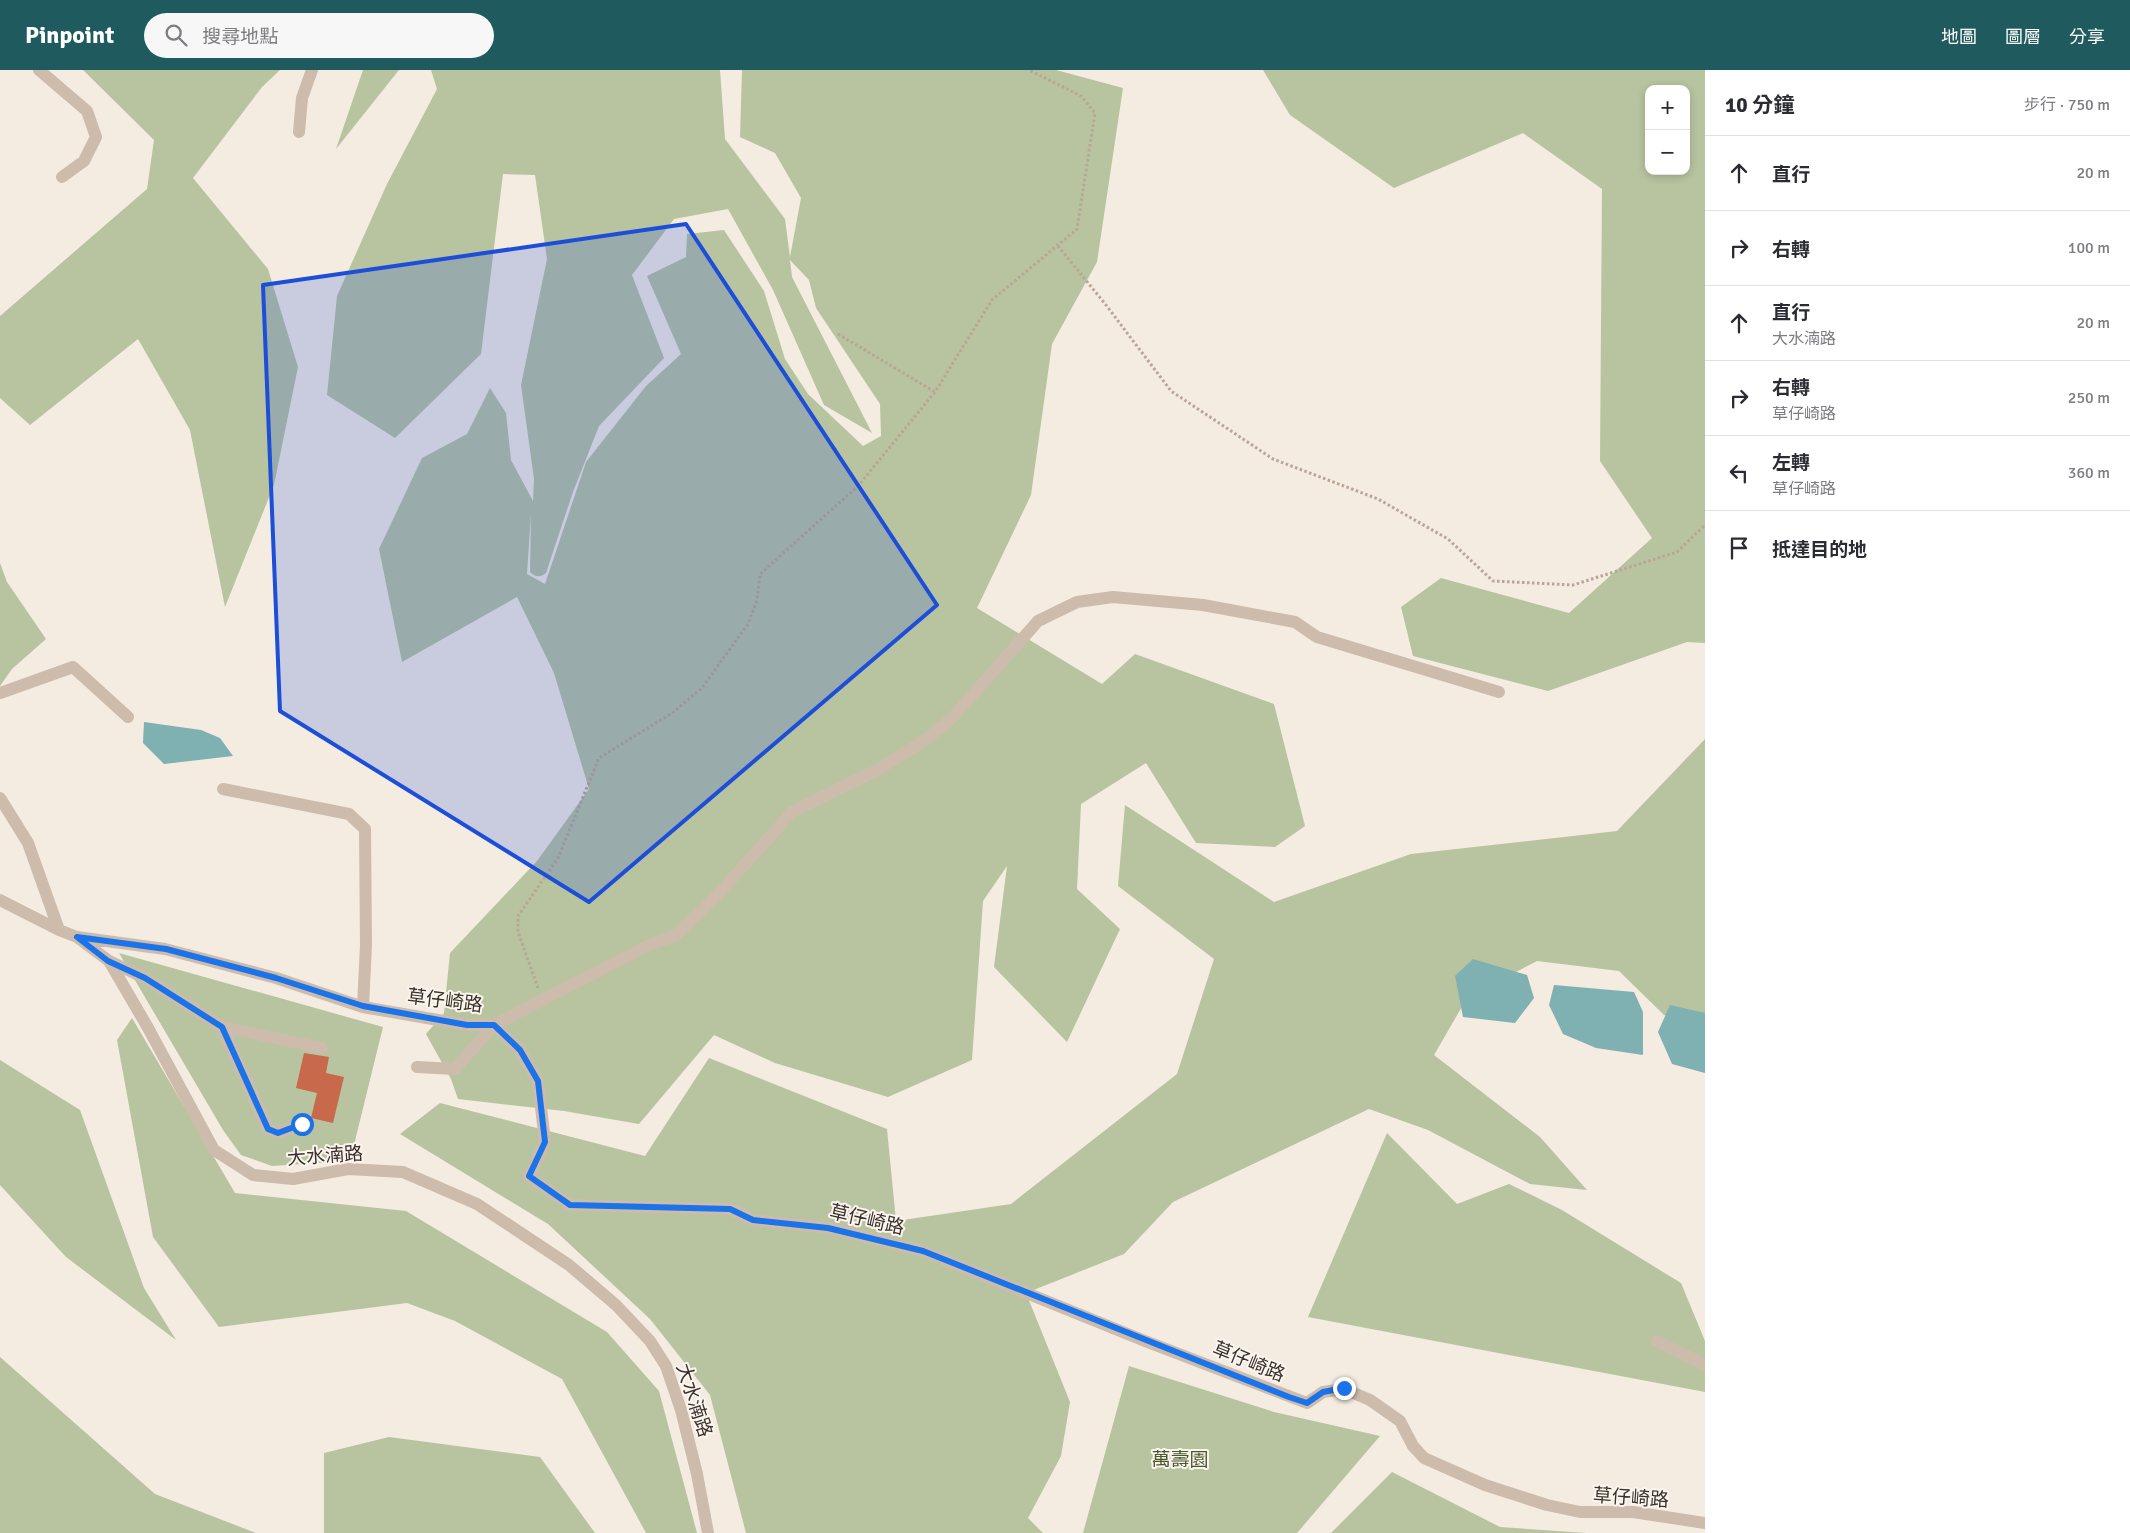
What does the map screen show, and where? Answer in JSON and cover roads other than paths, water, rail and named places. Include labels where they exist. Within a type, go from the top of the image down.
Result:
[{"type":"street","points":[[39,70],[87,111],[96,137],[84,161],[62,176]]},
{"type":"street","points":[[300,132],[302,98],[312,70]]},
{"type":"street","points":[[417,1067],[455,1069],[494,1025],[649,945],[676,935],[720,892],[792,812],[881,768],[928,738],[954,717],[1038,620],[1077,602],[1112,597],[1203,605],[1295,622],[1317,637],[1499,692]]},
{"type":"street","points":[[0,693],[73,667],[128,717]]},
{"type":"street","points":[[223,789],[349,814],[365,828],[366,945],[363,1006]]},
{"type":"street","points":[[0,798],[28,843],[59,930]]},
{"type":"street","name":"大水湳路","points":[[0,900],[77,937],[108,961],[147,1026],[214,1150],[253,1175],[292,1179],[348,1169],[403,1172],[477,1204],[569,1265],[616,1305],[650,1342],[666,1366],[681,1410],[698,1474],[708,1533]]},
{"type":"street","name":"草仔崎路","points":[[77,937],[166,949],[276,978],[363,1006],[467,1025],[494,1025],[520,1050],[538,1081],[545,1142],[529,1176],[570,1205],[730,1209],[753,1220],[828,1228],[923,1251],[1145,1341],[1307,1403],[1323,1392],[1344,1388],[1370,1400],[1400,1422],[1413,1446],[1424,1458],[1485,1485],[1538,1502],[1580,1512],[1633,1512],[1705,1523]]},
{"type":"street","points":[[108,961],[145,978],[222,1027],[322,1048]]},
{"type":"street","points":[[222,1027],[268,1129],[278,1133],[302,1124]]},
{"type":"street","points":[[1657,1341],[1705,1365]]},
{"type":"water","points":[[144,722],[201,730],[220,738],[233,756],[164,764],[143,743]]},
{"type":"water","points":[[1473,959],[1527,975],[1534,998],[1515,1023],[1463,1017],[1455,976]]},
{"type":"water","points":[[1554,985],[1634,992],[1643,1012],[1643,1055],[1596,1048],[1563,1034],[1549,1005]]},
{"type":"water","points":[[1670,1005],[1705,1013],[1705,1073],[1672,1064],[1658,1032]]},
{"type":"park label","name":"萬壽園","points":[[1180,1459]]}]
